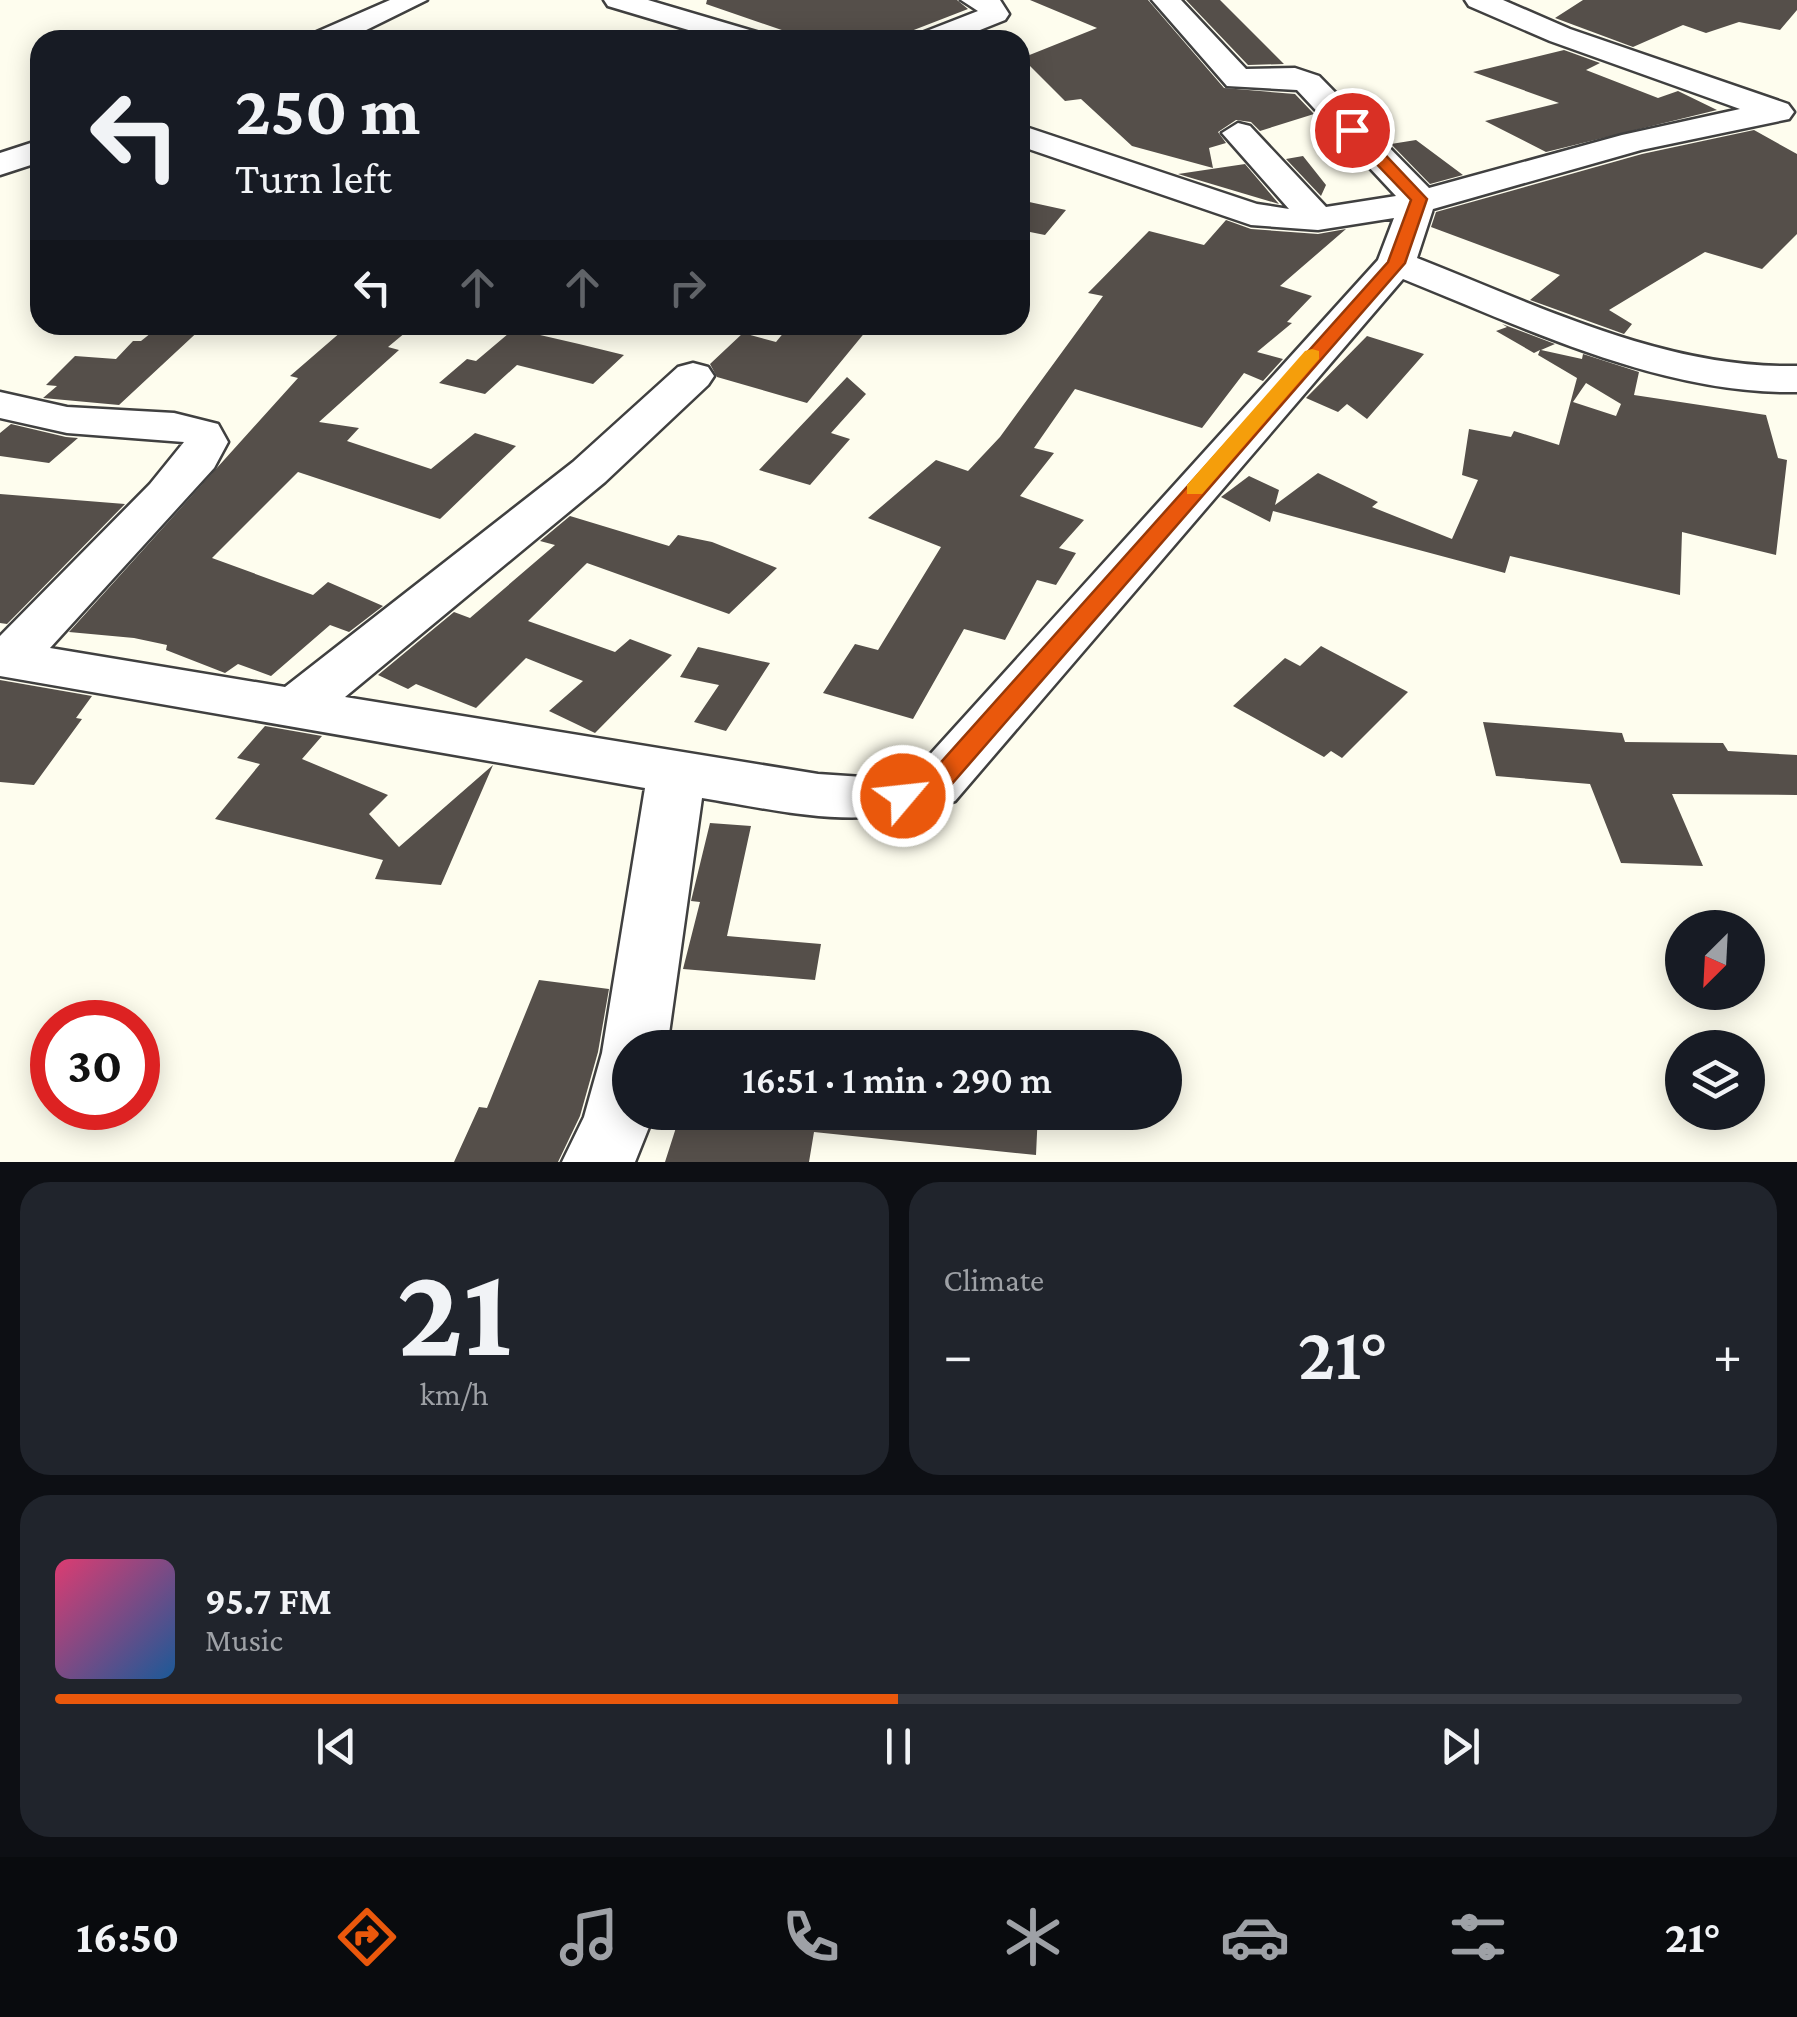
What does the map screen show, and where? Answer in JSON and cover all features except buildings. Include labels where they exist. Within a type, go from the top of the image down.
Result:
[{"type":"street","points":[[345,30],[413,0]]},
{"type":"street","points":[[618,0],[719,30]]},
{"type":"street","points":[[955,30],[995,14],[990,6],[975,0]]},
{"type":"street","points":[[1166,0],[1238,78],[1296,76],[1308,83],[1419,199]]},
{"type":"street","points":[[1478,0],[1575,41],[1787,115]]},
{"type":"street","points":[[1030,138],[1265,218],[1318,219],[1419,199],[1631,143],[1787,115]]},
{"type":"street","points":[[1238,133],[1318,219]]},
{"type":"street","points":[[0,164],[30,154]]},
{"type":"street","points":[[5,659],[865,801],[903,796],[935,786],[1396,263],[1419,199]]},
{"type":"street","points":[[1396,263],[1603,345],[1751,380],[1797,380]]},
{"type":"street","points":[[295,708],[589,472],[693,376]]},
{"type":"street","points":[[0,405],[67,420],[174,426],[202,433],[206,442],[198,458],[166,494],[5,659]]},
{"type":"street","points":[[636,1030],[677,772]]},
{"type":"street","points":[[598,1162],[614,1130]]},
{"type":"slow traffic","points":[[1194,490],[1312,355]]},
{"type":"route","points":[[903,796],[935,786],[1396,263],[1419,199],[1352,130]]}]
